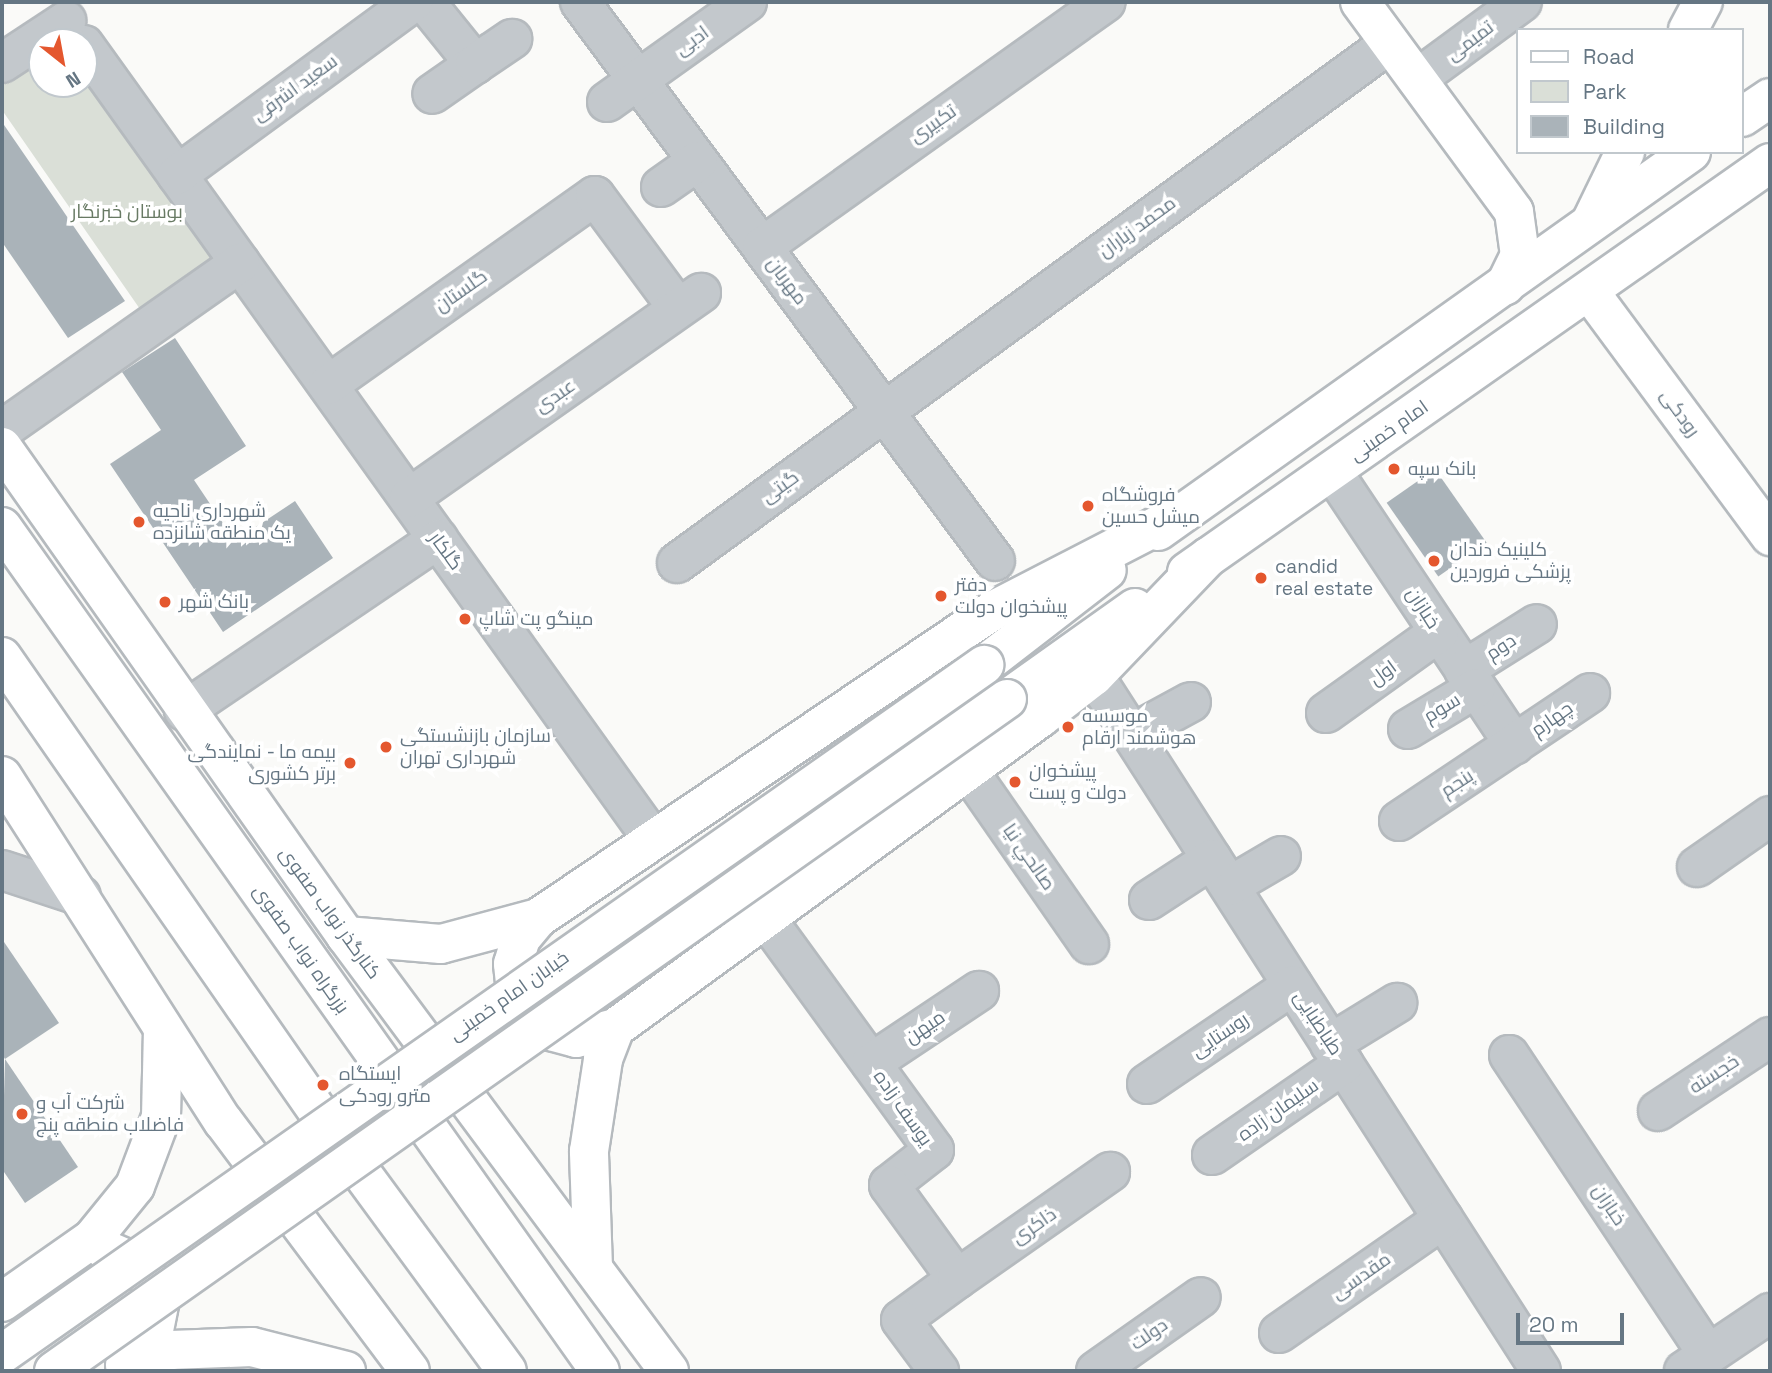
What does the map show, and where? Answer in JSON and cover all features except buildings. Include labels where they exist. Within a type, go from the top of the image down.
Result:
[{"type":"main road","points":[[1360,2],[1504,198],[1521,237],[1518,263],[1505,286]]},
{"type":"main road","points":[[1689,28],[1703,2]]},
{"type":"main road","points":[[1744,116],[1770,98]]},
{"type":"main road","points":[[1592,221],[1624,154]]},
{"type":"main road","points":[[1208,557],[1094,676],[767,920],[615,1028],[576,1038],[550,1031],[528,1014],[516,991],[513,964],[521,939],[538,918],[652,838],[992,611],[1178,515],[1688,154]]},
{"type":"main road","name":"امام خمینی","points":[[54,1371],[1770,163]]},
{"type":"main road","name":"رودکی","points":[[1589,290],[1770,537]]},
{"type":"main road","name":"کنارگذر نواب صفوی","points":[[2,447],[184,711],[346,936],[669,1371]]},
{"type":"main road","name":"خیابان امام خمینی","points":[[2,1354],[984,665],[1178,515]]},
{"type":"main road","name":"بزرگراه نواب صفوی","points":[[2,527],[600,1371]]},
{"type":"main road","points":[[2,657],[341,1145],[507,1371]]},
{"type":"main road","points":[[2,776],[81,896],[163,1030],[273,1195],[410,1371]]},
{"type":"main road","points":[[346,936],[441,944],[538,918]]},
{"type":"main road","points":[[593,1268],[589,1151],[603,1059],[615,1028]]},
{"type":"main road","points":[[2,1302],[65,1260],[105,1227],[143,1170],[161,1117],[163,1030]]},
{"type":"main road","points":[[65,1260],[104,1249],[130,1256],[150,1275],[160,1314],[152,1340],[123,1365]]},
{"type":"main road","points":[[123,1365],[185,1349],[252,1347],[346,1371]]},
{"type":"street","name":"سعید اشرفی","points":[[177,175],[413,2]]},
{"type":"street","points":[[425,2],[475,64]]},
{"type":"street","name":"مهربان","points":[[580,2],[995,561]]},
{"type":"street","name":"ادبی","points":[[607,102],[747,2]]},
{"type":"street","name":"تکبیری","points":[[762,247],[1105,2]]},
{"type":"street","name":"تمیمی","points":[[1417,79],[1522,2]]},
{"type":"street","name":"گلکار","points":[[71,27],[652,838]]},
{"type":"street","points":[[2,64],[71,27]]},
{"type":"street","points":[[432,94],[512,39]]},
{"type":"street","name":"محمد زیاران","points":[[884,411],[1390,43]]},
{"type":"street","points":[[661,187],[698,161]]},
{"type":"street","name":"گلستان","points":[[328,386],[595,196],[689,301]]},
{"type":"street","points":[[2,430],[240,263]]},
{"type":"street","name":"عبدی","points":[[409,498],[689,301]]},
{"type":"street","name":"گیتی","points":[[677,563],[884,411]]},
{"type":"street","name":"خبازان","points":[[1332,471],[1515,745]]},
{"type":"street","points":[[184,711],[438,539]]},
{"type":"street","name":"دوم","points":[[1470,679],[1537,624]]},
{"type":"street","name":"اول","points":[[1326,713],[1439,632]]},
{"type":"street","name":"طباطبایی","points":[[1094,676],[1539,1371]]},
{"type":"street","name":"سوم","points":[[1408,729],[1470,679]]},
{"type":"street","name":"چهارم","points":[[1515,745],[1590,693]]},
{"type":"street","points":[[1132,734],[1191,702]]},
{"type":"street","name":"پنجم","points":[[1399,821],[1515,745]]},
{"type":"street","name":"صالحي نیا","points":[[968,770],[1089,944]]},
{"type":"street","points":[[1697,867],[1770,816]]},
{"type":"street","points":[[1149,900],[1221,872],[1281,856]]},
{"type":"street","points":[[2,870],[81,896]]},
{"type":"street","name":"یوسف زاده","points":[[767,920],[934,1150],[889,1185],[957,1279]]},
{"type":"street","name":"روستایی","points":[[1147,1084],[1293,985]]},
{"type":"street","name":"میهن","points":[[871,1063],[979,990]]},
{"type":"street","name":"سلیمان زاده","points":[[1212,1155],[1397,1003]]},
{"type":"street","name":"خجسته","points":[[1658,1111],[1770,1037]]},
{"type":"street","name":"خبازان","points":[[1509,1055],[1696,1363]]},
{"type":"street","name":"ذاکری","points":[[957,1279],[1110,1172]]},
{"type":"street","name":"مقدسی","points":[[1279,1333],[1443,1219]]},
{"type":"street","points":[[939,1371],[901,1320],[957,1279]]},
{"type":"street","name":"دولت","points":[[1096,1371],[1201,1297]]},
{"type":"street","points":[[1696,1363],[1770,1312]]},
{"type":"green space","name":"بوستان خبرنگار","points":[[28,61],[28,98],[98,98],[98,92],[216,262],[142,312],[2,110],[2,79]]},
{"type":"place","name":"بانک سپه","points":[[1394,469]]},
{"type":"place","name":"فروشگاه میشل حسین","points":[[1088,506]]},
{"type":"place","name":"شهرداری ناحیه یک منطقه شانزده","points":[[139,522]]},
{"type":"place","name":"کلینیک دندان پزشکی فروردین","points":[[1434,561]]},
{"type":"place","name":"candid real estate","points":[[1261,578]]},
{"type":"place","name":"دفتر پیشخوان دولت","points":[[941,596]]},
{"type":"place","name":"بانک شهر","points":[[165,602]]},
{"type":"place","name":"مینگو پت شاپ","points":[[465,619]]},
{"type":"place","name":"موسسه هوشمند ارقام","points":[[1068,727]]},
{"type":"place","name":"سازمان بازنشستگی شهرداری تهران","points":[[386,747]]},
{"type":"place","name":"بیمه ما - نمایندگی برتر کشوری","points":[[350,763]]},
{"type":"place","name":"پیشخوان دولت و پست","points":[[1015,782]]},
{"type":"place","name":"ایستگاه مترو رودکی","points":[[323,1085]]},
{"type":"place","name":"شرکت آب و فاضلاب منطقه پنج","points":[[22,1114]]}]
